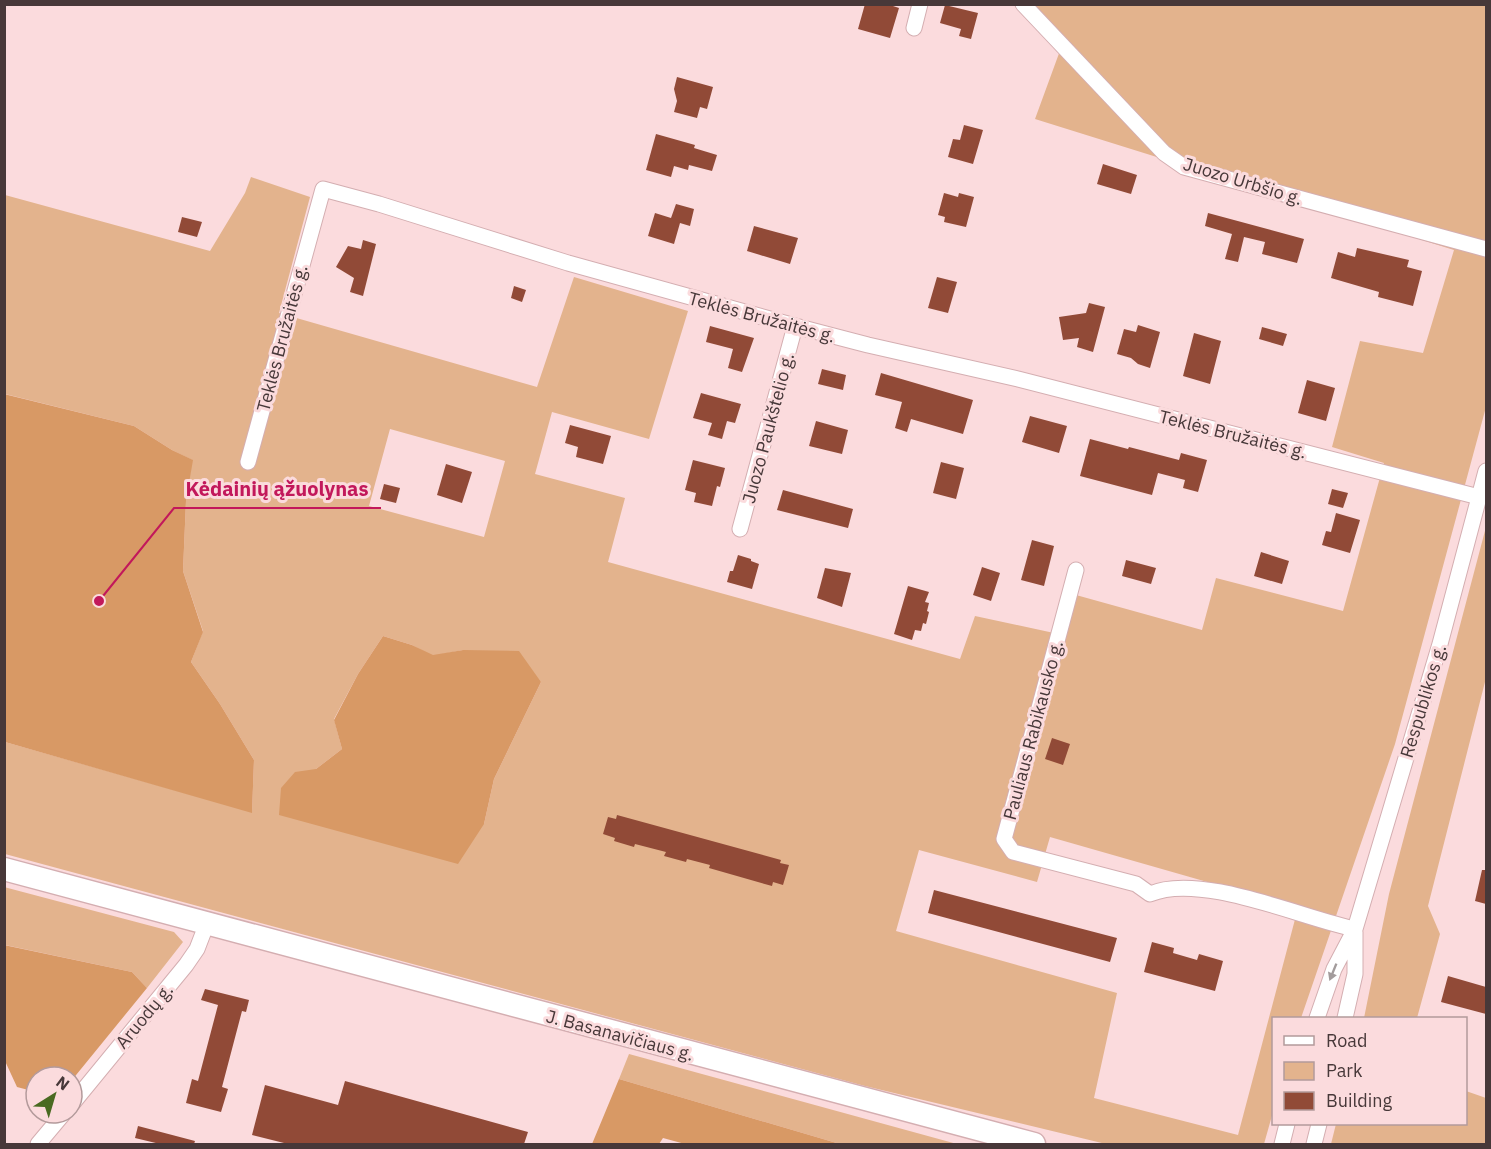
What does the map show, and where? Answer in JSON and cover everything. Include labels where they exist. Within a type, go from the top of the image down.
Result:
[{"type":"main road","name":"J. Basanavičiaus g.","points":[[4,869],[1034,1144]]},
{"type":"street","points":[[914,28],[920,4]]},
{"type":"street","name":"Juozo Urbšio g.","points":[[1023,4],[1164,153],[1184,167],[1486,249]]},
{"type":"street","name":"Teklės Bružaitės g.","points":[[248,462],[323,189],[379,204],[567,263],[795,326],[1018,379],[1479,497]]},
{"type":"street","name":"Juozo Paukštelio g.","points":[[740,529],[795,326]]},
{"type":"street","name":"Respublikos g.","points":[[1317,1017],[1334,969],[1355,929],[1440,644],[1486,471]]},
{"type":"street","name":"Pauliaus Rabikausko g.","points":[[1076,570],[1004,839],[1013,852],[1136,884],[1150,894],[1185,887],[1244,897],[1355,929]]},
{"type":"street","name":"Aruodų g.","points":[[84,1089],[186,965],[197,949],[207,923]]},
{"type":"street","name":"Respublikos g.","points":[[1345,1017],[1355,975],[1355,929]]},
{"type":"street","points":[[38,1144],[54,1125]]},
{"type":"street","points":[[1282,1144],[1287,1125]]},
{"type":"street","points":[[1314,1144],[1319,1125]]},
{"type":"green space","points":[[1034,5],[1486,5],[1486,407],[1395,744],[1301,1017],[1272,1017],[1272,1116],[1264,1144],[1106,1144],[865,1086],[5,854],[5,742],[252,812],[254,760],[191,662],[203,631],[183,571],[186,501],[192,460],[134,426],[5,394],[5,195],[210,251],[245,193],[251,177],[310,197],[279,313],[537,387],[574,277],[688,311],[649,439],[552,412],[535,474],[625,498],[608,562],[960,659],[975,616],[1054,633],[1076,595],[1202,630],[1216,578],[1343,611],[1384,463],[1332,447],[1360,341],[1423,353],[1454,250],[1035,119],[1065,37]],"holes":[[[390,429],[505,461],[484,537],[369,506]],[[383,636],[412,645],[433,656],[463,650],[541,682],[494,779],[484,824],[316,769],[342,749],[334,719],[358,674]],[[1050,837],[1298,908],[1238,1135],[1094,1098],[1117,993],[896,931],[919,850],[1037,882]]]},
{"type":"green space","points":[[1486,527],[1486,678],[1428,906],[1440,934],[1417,1017],[1364,1017],[1389,894]]},
{"type":"green space","points":[[4,887],[174,932],[183,942],[147,988],[132,972],[5,945]]},
{"type":"green space","points":[[629,1054],[957,1144],[840,1144],[619,1079]]},
{"type":"green space","points":[[1467,1091],[1486,1098],[1486,1144],[1331,1144],[1336,1125],[1467,1125]]},
{"type":"shaded area","points":[[4,394],[134,426],[172,450],[193,460],[186,501],[183,571],[203,632],[191,662],[254,760],[252,813],[5,742]]},
{"type":"shaded area","points":[[383,636],[412,645],[433,655],[463,650],[519,651],[541,682],[494,779],[484,824],[458,864],[279,815],[281,788],[295,772],[316,769],[342,749],[334,720],[358,674]]},
{"type":"shaded area","points":[[4,945],[132,972],[147,988],[84,1065],[24,1065],[24,1089],[17,1087],[5,1061]]},
{"type":"shaded area","points":[[619,1079],[840,1144],[685,1144],[663,1138],[659,1144],[592,1144]]},
{"type":"building","points":[[865,4],[887,4],[899,8],[890,38],[858,29]]},
{"type":"building","points":[[945,5],[978,13],[971,39],[959,36],[961,29],[940,23]]},
{"type":"building","points":[[677,77],[713,87],[707,109],[700,107],[697,118],[674,112],[677,101],[674,89]]},
{"type":"building","points":[[964,125],[983,130],[973,164],[948,157],[953,139],[960,140]]},
{"type":"building","points":[[656,134],[695,145],[694,148],[717,155],[712,171],[689,165],[688,170],[674,166],[671,177],[646,170]]},
{"type":"building","points":[[1103,164],[1137,175],[1131,194],[1097,184]]},
{"type":"building","points":[[944,193],[958,197],[959,193],[974,197],[966,227],[944,222],[945,217],[938,215]]},
{"type":"building","points":[[676,204],[694,209],[690,226],[680,223],[674,244],[648,236],[655,213],[671,218]]},
{"type":"building","points":[[1208,213],[1304,239],[1297,263],[1262,254],[1265,242],[1244,237],[1238,262],[1225,259],[1232,234],[1205,226]]},
{"type":"building","points":[[182,217],[202,222],[197,237],[178,232]]},
{"type":"building","points":[[754,226],[798,238],[790,264],[747,251]]},
{"type":"building","points":[[363,240],[376,244],[363,296],[350,292],[354,278],[336,267],[348,246],[361,249]]},
{"type":"building","points":[[1357,248],[1409,260],[1407,267],[1422,271],[1413,306],[1378,297],[1379,292],[1331,278],[1338,252],[1355,257]]},
{"type":"building","points":[[937,277],[957,282],[948,313],[928,308]]},
{"type":"building","points":[[514,286],[526,290],[522,302],[511,298]]},
{"type":"building","points":[[1089,303],[1105,307],[1093,352],[1077,347],[1079,338],[1063,340],[1059,317],[1086,313]]},
{"type":"building","points":[[1138,325],[1160,332],[1150,368],[1117,354],[1124,329],[1136,332]]},
{"type":"building","points":[[710,326],[754,338],[742,372],[728,368],[733,349],[706,342]]},
{"type":"building","points":[[1262,327],[1287,334],[1283,346],[1259,339]]},
{"type":"building","points":[[1194,333],[1221,341],[1210,384],[1183,376]]},
{"type":"building","points":[[822,369],[846,375],[843,390],[818,384]]},
{"type":"building","points":[[881,373],[973,400],[963,434],[911,419],[907,432],[895,428],[902,402],[875,395]]},
{"type":"building","points":[[1307,380],[1335,388],[1326,421],[1298,413]]},
{"type":"building","points":[[701,393],[741,404],[735,423],[727,421],[722,439],[708,435],[712,423],[693,418]]},
{"type":"building","points":[[1030,416],[1067,426],[1059,453],[1022,442]]},
{"type":"building","points":[[816,421],[848,430],[842,454],[809,446]]},
{"type":"building","points":[[570,425],[611,436],[603,464],[576,457],[578,447],[565,443]]},
{"type":"building","points":[[1090,439],[1179,460],[1181,453],[1207,460],[1198,492],[1183,488],[1185,480],[1158,473],[1152,495],[1080,476]]},
{"type":"building","points":[[693,460],[725,468],[712,506],[694,502],[696,493],[685,490]]},
{"type":"building","points":[[941,462],[964,468],[956,499],[933,493]]},
{"type":"building","points":[[446,464],[472,472],[462,503],[437,495]]},
{"type":"building","points":[[384,484],[400,488],[396,503],[380,499]]},
{"type":"building","points":[[1332,489],[1348,493],[1343,508],[1328,504]]},
{"type":"building","points":[[783,490],[853,509],[848,528],[777,510]]},
{"type":"building","points":[[1336,513],[1360,520],[1350,553],[1322,545],[1326,531],[1331,532]]},
{"type":"building","points":[[1032,540],[1054,546],[1044,586],[1021,580]]},
{"type":"building","points":[[1261,552],[1289,561],[1282,584],[1254,576]]},
{"type":"building","points":[[738,555],[759,564],[752,589],[727,582]]},
{"type":"building","points":[[1126,560],[1156,568],[1151,584],[1122,576]]},
{"type":"building","points":[[982,567],[1000,573],[991,601],[973,595]]},
{"type":"building","points":[[825,568],[851,573],[842,607],[817,598]]},
{"type":"building","points":[[908,586],[929,592],[925,602],[929,603],[926,624],[923,623],[921,631],[915,630],[912,640],[894,634]]},
{"type":"building","points":[[1052,738],[1070,744],[1063,765],[1045,759]]},
{"type":"building","points":[[617,815],[781,860],[780,863],[789,865],[783,885],[773,882],[772,886],[709,868],[710,865],[664,856],[666,852],[614,841],[615,838],[603,834],[608,817],[616,819]]},
{"type":"building","points":[[1482,870],[1486,870],[1486,904],[1475,901]]},
{"type":"building","points":[[934,890],[1117,938],[1110,962],[928,913]]},
{"type":"building","points":[[1152,942],[1174,948],[1173,953],[1197,960],[1199,954],[1223,961],[1215,991],[1144,972]]},
{"type":"building","points":[[1448,976],[1486,987],[1486,1014],[1441,1002]]},
{"type":"building","points":[[205,989],[249,1000],[246,1012],[242,1011],[222,1087],[228,1089],[221,1112],[186,1103],[192,1079],[198,1081],[218,1005],[201,1000]]},
{"type":"building","points":[[345,1081],[528,1132],[524,1144],[288,1144],[252,1135],[265,1085],[338,1105]]},
{"type":"building","points":[[138,1126],[195,1141],[194,1144],[160,1144],[135,1138]]},
{"type":"place","name":"Kėdainių ąžuolynas","points":[[99,601]]}]
